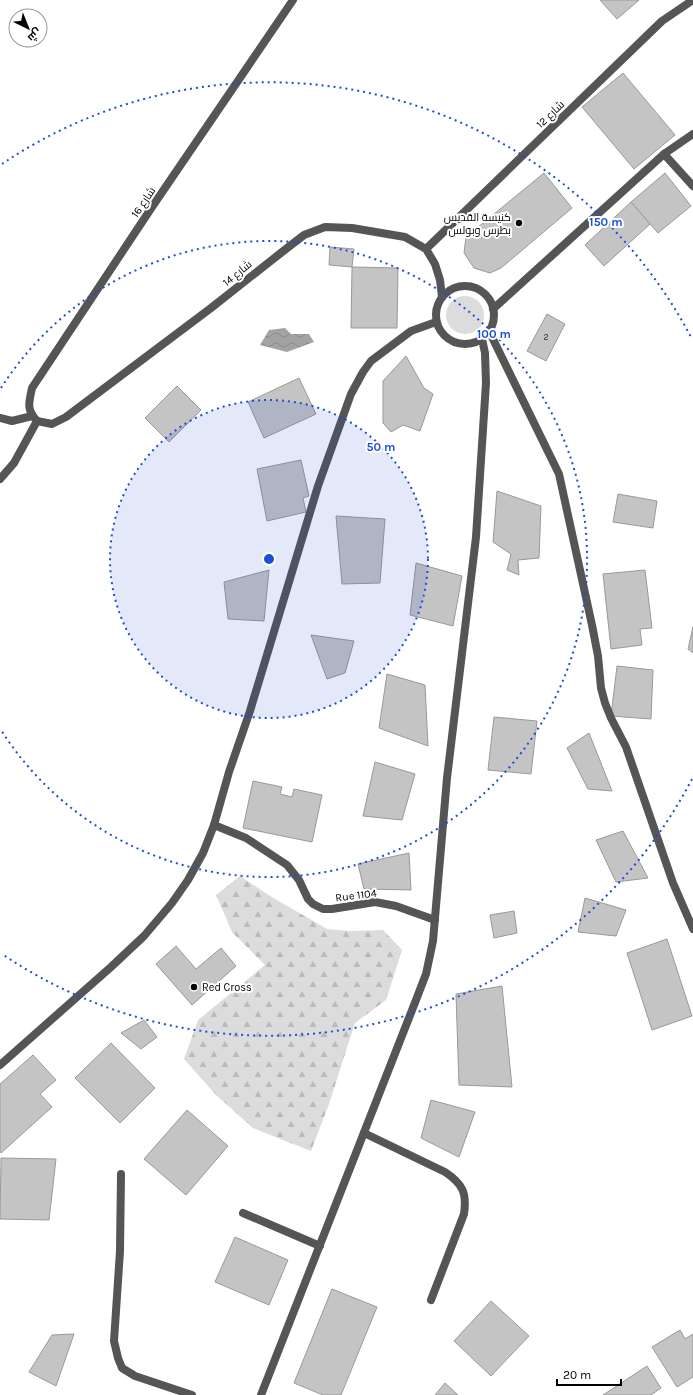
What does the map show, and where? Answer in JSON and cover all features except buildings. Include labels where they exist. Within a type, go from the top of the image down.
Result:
[{"type":"street","name":"شارع 16","points":[[35,418],[28,404],[32,388],[165,188],[293,0]]},
{"type":"street","name":"شارع 12","points":[[426,249],[662,21],[693,0]]},
{"type":"street","points":[[493,309],[664,154],[693,134]]},
{"type":"street","points":[[664,154],[693,186]]},
{"type":"street","name":"شارع 14","points":[[0,418],[12,421],[35,418],[52,424],[66,417],[211,308],[304,235],[325,227],[352,228],[405,237],[426,249]]},
{"type":"street","points":[[426,249],[435,264],[440,280],[442,297]]},
{"type":"street","points":[[457,287],[476,288],[484,293],[490,300],[493,309],[493,324],[490,331],[482,339],[475,343],[458,344],[451,341],[439,330],[436,322],[438,305],[442,297],[457,287]]},
{"type":"street","points":[[0,1065],[144,936],[172,903],[188,880],[203,853],[214,825],[229,772],[250,711],[318,486],[351,394],[371,361],[411,331],[436,322]]},
{"type":"street","points":[[490,331],[559,474],[592,625],[598,656],[601,688],[605,704],[626,747],[673,883],[693,929]]},
{"type":"street","points":[[261,1395],[426,974],[433,941],[447,778],[476,537],[486,383],[485,353],[482,339]]},
{"type":"street","points":[[0,479],[14,463],[35,418]]},
{"type":"street","name":"Rue 1104","points":[[214,825],[246,838],[287,866],[299,880],[308,899],[323,910],[375,902],[396,906],[435,920]]},
{"type":"street","points":[[364,1133],[445,1172],[455,1179],[464,1190],[466,1201],[464,1214],[430,1300]]},
{"type":"street","points":[[121,1174],[120,1251],[114,1342],[118,1358],[122,1368],[135,1376],[192,1395]]},
{"type":"street","points":[[243,1213],[320,1246]]},
{"type":"green space","points":[[465,296],[475,299],[481,305],[484,315],[481,325],[475,331],[465,334],[455,331],[449,325],[446,315],[449,305],[455,299]]},
{"type":"green space","points":[[240,876],[270,896],[327,929],[350,931],[383,930],[402,950],[386,1000],[355,1023],[329,1104],[311,1151],[253,1128],[216,1095],[184,1059],[198,1020],[265,965],[232,932],[216,895]]},
{"type":"water","points":[[285,328],[291,334],[309,334],[314,342],[287,352],[260,345],[269,330]]},
{"type":"place","name":"كنيسة القديس بطرس وبولس","points":[[519,223]]},
{"type":"place","name":"Red Cross","points":[[194,987]]}]
